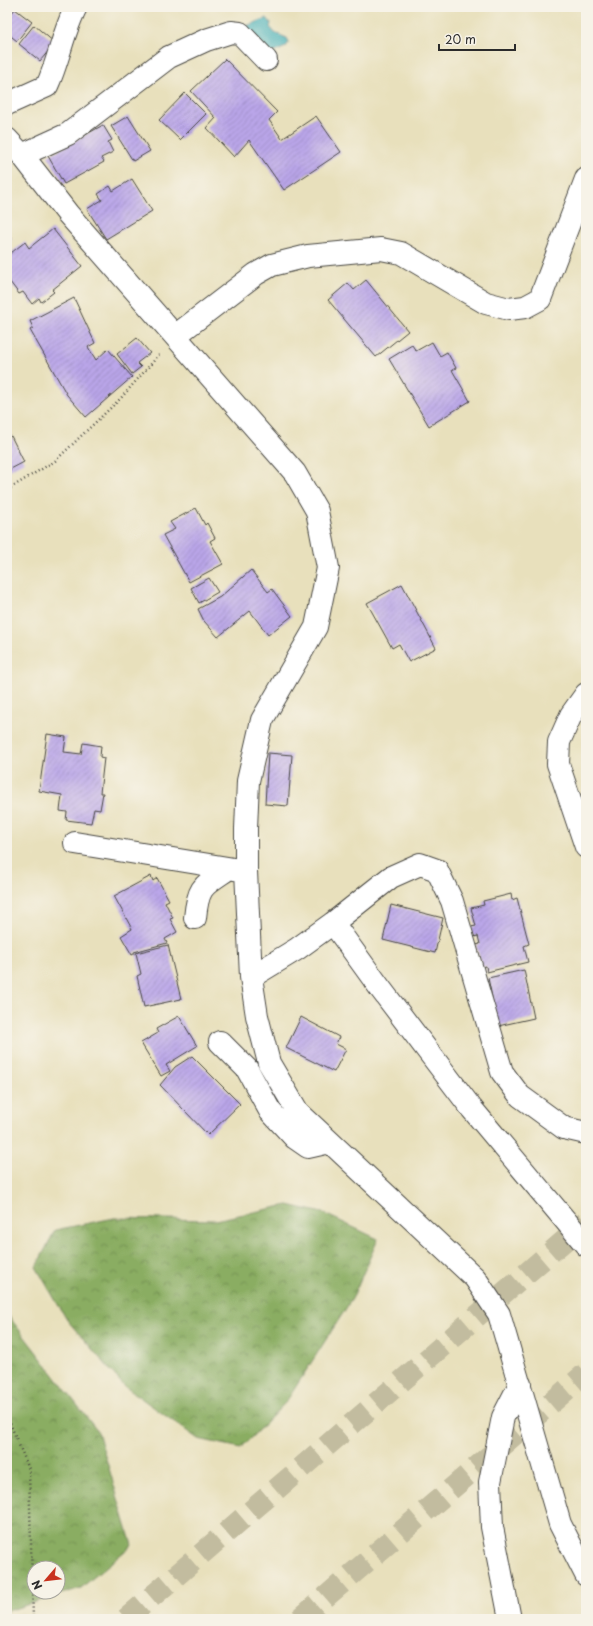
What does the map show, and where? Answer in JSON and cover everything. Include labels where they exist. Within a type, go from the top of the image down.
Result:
[{"type":"street","points":[[7,104],[48,86],[56,65],[68,23],[76,7]]},
{"type":"street","points":[[22,156],[68,134],[169,57],[206,40],[231,32],[240,33],[266,60]]},
{"type":"street","points":[[7,139],[68,214],[295,473],[317,511],[328,568],[316,627],[262,720],[248,781],[246,829],[237,870],[257,1016],[269,1063],[298,1112],[475,1278],[499,1314],[560,1524],[586,1575]]},
{"type":"street","points":[[175,336],[256,274],[272,265],[308,256],[381,249],[401,253],[486,303],[509,309],[525,307],[540,298],[586,179]]},
{"type":"street","points":[[586,694],[571,714],[559,742],[558,764],[586,847]]},
{"type":"street","points":[[75,843],[237,870]]},
{"type":"street","points":[[251,977],[297,949],[333,923],[391,877],[420,864],[437,870],[452,901],[502,1072],[520,1096],[564,1128],[586,1133]]},
{"type":"street","points":[[195,918],[199,892],[208,883],[237,870]]},
{"type":"street","points":[[333,923],[380,988],[472,1109],[586,1244]]},
{"type":"street","points":[[220,1042],[247,1069],[270,1111],[295,1138],[308,1146],[330,1142]]},
{"type":"street","points":[[510,1619],[492,1527],[490,1482],[503,1417],[520,1384]]},
{"type":"path","points":[[7,490],[55,461],[121,398],[175,336]]},
{"type":"path","points":[[7,1416],[29,1469],[33,1619]]},
{"type":"green space","points":[[288,1205],[323,1213],[378,1239],[352,1299],[286,1402],[241,1448],[198,1439],[124,1386],[67,1320],[36,1267],[55,1230],[114,1218],[215,1220]]},
{"type":"green space","points":[[7,1314],[98,1432],[132,1545],[81,1588],[66,1593],[66,1560],[26,1560],[26,1600],[42,1600],[7,1611]]},
{"type":"water","points":[[267,18],[271,23],[270,27],[275,33],[287,38],[289,42],[286,47],[270,54],[246,26]]},
{"type":"building","points":[[15,9],[32,22],[17,41],[7,33],[7,19]]},
{"type":"building","points":[[34,25],[55,43],[40,61],[19,44]]},
{"type":"building","points":[[225,59],[277,112],[269,120],[282,139],[316,116],[341,152],[284,190],[249,140],[234,157],[207,128],[216,118],[191,91]]},
{"type":"building","points":[[185,93],[206,114],[180,140],[159,120]]},
{"type":"building","points":[[128,116],[150,151],[133,161],[111,126]]},
{"type":"building","points":[[103,125],[112,140],[108,142],[113,152],[101,158],[104,162],[64,184],[48,156]]},
{"type":"building","points":[[132,179],[152,211],[106,239],[87,209],[102,200],[98,194],[110,186],[113,191]]},
{"type":"building","points":[[53,229],[82,266],[52,290],[54,292],[41,302],[39,298],[32,304],[23,292],[19,294],[7,278],[7,256],[25,242],[29,248]]},
{"type":"building","points":[[7,232],[12,239],[7,242]]},
{"type":"building","points":[[366,280],[408,331],[376,357],[328,300],[348,283],[354,290]]},
{"type":"building","points":[[74,298],[95,343],[88,347],[96,360],[108,349],[132,377],[86,417],[67,395],[30,330],[33,328],[30,321]]},
{"type":"building","points":[[137,338],[150,353],[137,363],[141,367],[132,374],[117,354]]},
{"type":"building","points":[[432,342],[440,356],[447,352],[456,368],[452,370],[470,401],[429,426],[389,359],[412,345],[416,351]]},
{"type":"building","points":[[7,412],[11,420],[7,422]]},
{"type":"building","points":[[7,435],[8,438],[11,436],[24,462],[7,471]]},
{"type":"building","points":[[196,508],[205,525],[207,523],[215,538],[210,541],[223,564],[189,582],[163,535],[175,529],[170,522]]},
{"type":"building","points":[[251,570],[268,592],[272,589],[292,616],[268,635],[250,611],[218,637],[204,621],[198,609],[220,597]]},
{"type":"building","points":[[209,578],[218,592],[199,603],[191,588]]},
{"type":"building","points":[[402,584],[436,648],[409,662],[399,644],[392,648],[367,603]]},
{"type":"building","points":[[47,734],[66,737],[64,752],[81,754],[83,743],[101,746],[100,757],[104,758],[100,793],[103,793],[100,810],[94,809],[91,823],[66,820],[67,812],[60,811],[62,795],[39,791]]},
{"type":"building","points":[[268,753],[292,755],[288,806],[265,804]]},
{"type":"building","points":[[151,876],[153,881],[157,878],[169,900],[165,902],[173,918],[170,919],[177,932],[165,939],[167,943],[134,952],[132,955],[121,936],[132,929],[114,896]]},
{"type":"building","points":[[511,894],[512,900],[517,898],[529,944],[524,946],[528,962],[487,972],[486,966],[482,967],[476,945],[480,944],[478,936],[473,937],[471,927],[476,926],[471,908],[484,905],[483,901]]},
{"type":"building","points":[[391,905],[443,918],[435,953],[383,940]]},
{"type":"building","points":[[168,945],[181,999],[144,1007],[137,976],[141,974],[136,953]]},
{"type":"building","points":[[524,970],[534,1018],[498,1026],[488,978]]},
{"type":"building","points":[[179,1016],[197,1046],[166,1065],[170,1071],[161,1076],[141,1043],[158,1033],[156,1029]]},
{"type":"building","points":[[301,1017],[339,1037],[336,1044],[346,1049],[334,1072],[286,1048]]},
{"type":"building","points":[[192,1056],[240,1104],[208,1135],[160,1085],[175,1067]]},
{"type":"tunnel","points":[[126,1619],[586,1222]]},
{"type":"tunnel","points":[[300,1619],[586,1373]]}]
